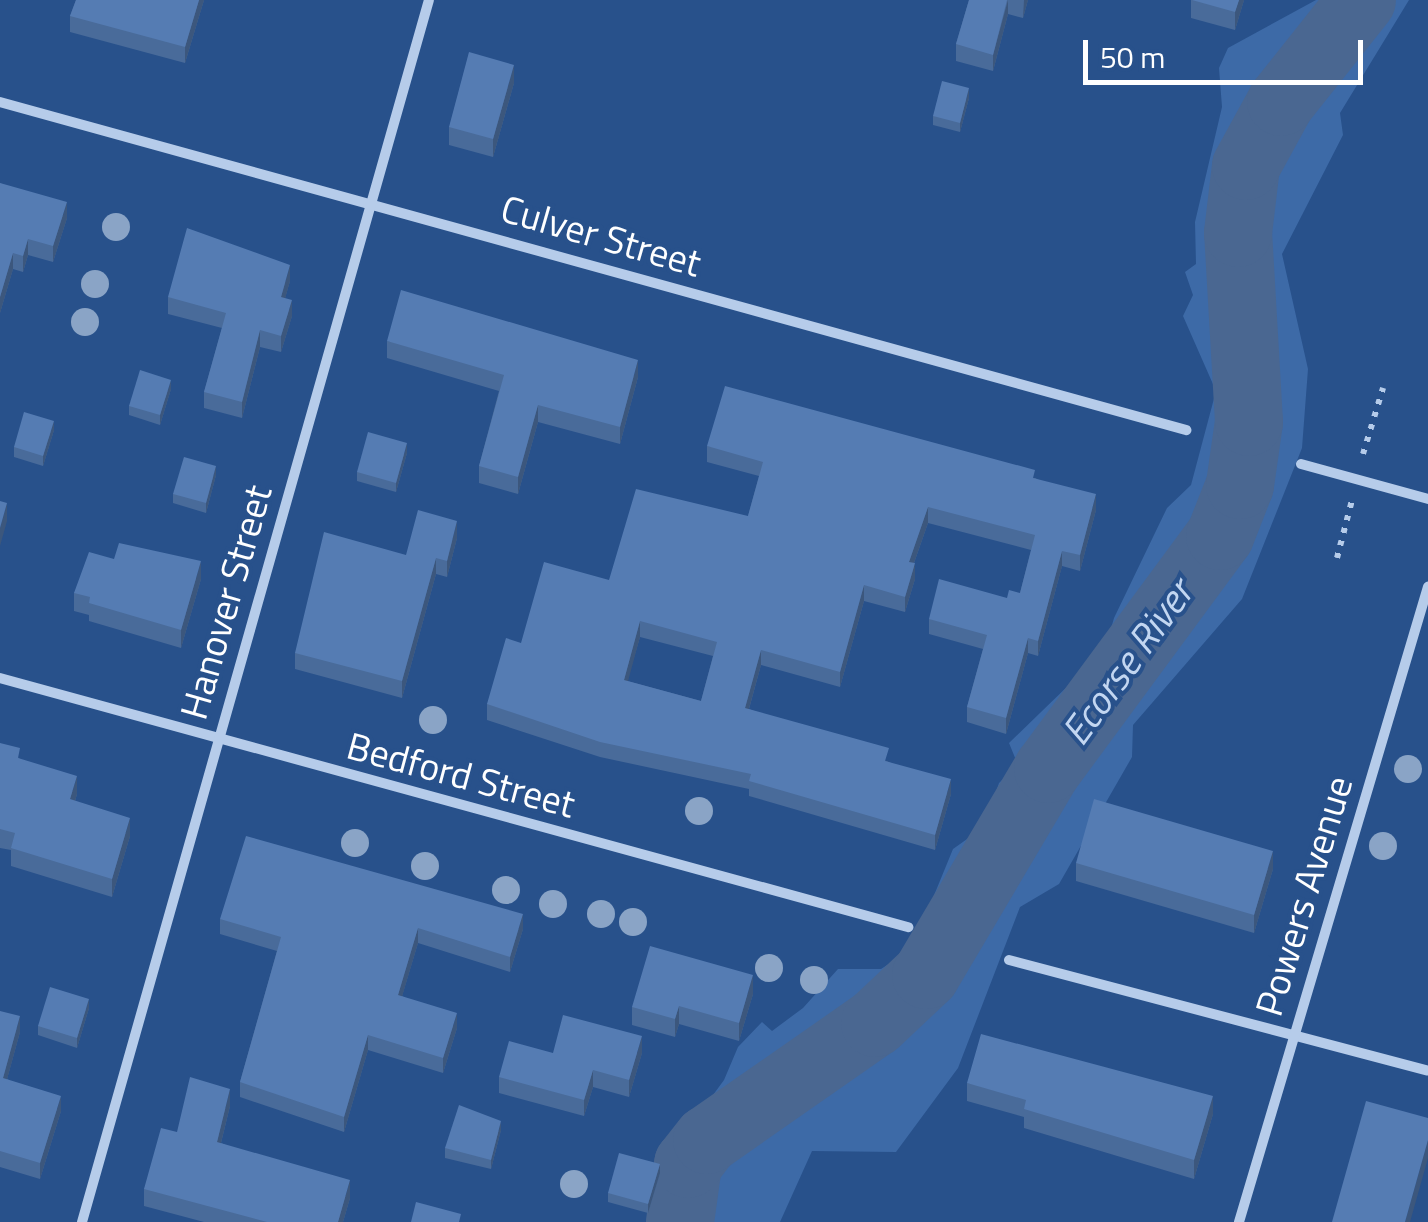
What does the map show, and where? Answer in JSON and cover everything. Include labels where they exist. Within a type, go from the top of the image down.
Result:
[{"type":"street","name":"Hanover Street","points":[[82,1222],[429,0]]},
{"type":"street","name":"Culver Street","points":[[0,102],[1186,430]]},
{"type":"street","points":[[1301,464],[1428,499]]},
{"type":"street","name":"Powers Avenue","points":[[1239,1222],[1428,588]]},
{"type":"street","name":"Bedford Street","points":[[0,678],[908,926]]},
{"type":"street","points":[[1009,960],[1428,1071]]},
{"type":"path","points":[[1363,454],[1383,388]]},
{"type":"path","points":[[1337,558],[1352,499]]},
{"type":"shaded area","points":[[1316,0],[1409,0],[1340,113],[1343,135],[1282,254],[1308,369],[1302,448],[1242,599],[1133,725],[1132,757],[1059,884],[1020,907],[958,1068],[896,1152],[812,1151],[780,1222],[647,1222],[675,1147],[724,1080],[738,1047],[762,1022],[772,1031],[803,1008],[838,969],[881,969],[912,949],[953,849],[984,827],[999,783],[1018,765],[1009,743],[1105,650],[1114,618],[1167,508],[1191,485],[1216,391],[1183,316],[1193,295],[1185,272],[1196,264],[1195,222],[1222,107],[1219,68],[1228,48]]},
{"type":"building","points":[[76,0],[199,0],[185,47],[70,16]]},
{"type":"building","points":[[969,0],[1007,0],[993,55],[956,44]]},
{"type":"building","points":[[1192,0],[1239,0],[1235,12]]},
{"type":"building","points":[[469,52],[514,65],[493,139],[449,127]]},
{"type":"building","points":[[942,81],[969,88],[960,123],[933,116]]},
{"type":"building","points":[[0,183],[67,202],[53,246],[28,239],[23,256],[13,253],[0,297]]},
{"type":"building","points":[[187,228],[290,265],[281,297],[292,300],[281,336],[260,330],[242,402],[204,392],[226,313],[168,297]]},
{"type":"building","points":[[401,290],[638,360],[620,427],[538,405],[518,477],[479,466],[504,375],[387,341]]},
{"type":"building","points":[[140,370],[171,380],[160,415],[129,406]]},
{"type":"building","points":[[725,386],[1035,470],[1033,478],[1096,494],[1080,555],[1062,551],[1038,641],[1028,638],[1006,718],[967,707],[987,635],[929,619],[939,579],[1007,598],[1009,590],[1020,593],[1035,535],[928,507],[909,562],[915,563],[905,597],[864,585],[840,672],[761,650],[745,708],[889,748],[885,761],[951,779],[935,835],[749,781],[751,774],[600,742],[487,704],[506,638],[521,643],[544,562],[609,580],[636,489],[748,516],[763,462],[707,446]],"holes":[[[640,621],[717,642],[701,701],[624,680]]]},
{"type":"building","points":[[24,412],[54,421],[43,456],[14,447]]},
{"type":"building","points":[[368,432],[407,443],[396,483],[357,472]]},
{"type":"building","points":[[184,457],[216,466],[206,503],[173,494]]},
{"type":"building","points":[[0,501],[7,503],[0,528]]},
{"type":"building","points":[[418,510],[457,521],[447,561],[436,558],[402,681],[295,653],[324,532],[406,555]]},
{"type":"building","points":[[119,543],[201,561],[181,630],[89,603],[90,597],[74,593],[89,552],[114,559]]},
{"type":"building","points":[[0,743],[20,748],[18,758],[77,776],[70,799],[130,818],[112,879],[11,848],[15,833],[0,829]]},
{"type":"building","points":[[1094,799],[1273,851],[1254,915],[1076,863]]},
{"type":"building","points":[[246,836],[523,914],[510,957],[418,928],[398,995],[457,1013],[443,1058],[368,1035],[344,1117],[240,1082],[281,937],[220,919]]},
{"type":"building","points":[[650,946],[753,975],[739,1023],[679,1006],[675,1019],[632,1007]]},
{"type":"building","points":[[50,987],[89,999],[77,1038],[38,1026]]},
{"type":"building","points":[[0,1011],[20,1016],[3,1078],[61,1096],[40,1163],[0,1151]]},
{"type":"building","points":[[563,1015],[642,1036],[629,1080],[593,1070],[584,1100],[499,1077],[509,1041],[553,1053]]},
{"type":"building","points":[[981,1034],[1213,1096],[1194,1160],[1024,1109],[1026,1100],[967,1083]]},
{"type":"building","points":[[190,1077],[230,1089],[217,1142],[350,1180],[338,1222],[267,1222],[144,1189],[161,1128],[177,1132]]},
{"type":"building","points":[[1366,1101],[1428,1118],[1428,1140],[1405,1222],[1332,1222]]},
{"type":"building","points":[[459,1105],[501,1121],[491,1160],[445,1148]]},
{"type":"building","points":[[619,1153],[660,1164],[648,1204],[608,1193]]},
{"type":"building","points":[[416,1202],[461,1214],[459,1222],[411,1222]]},
{"type":"waterway","name":"Ecorse River","points":[[680,1222],[688,1164],[707,1140],[875,1023],[926,975],[1048,769],[1220,536],[1240,485],[1249,422],[1238,233],[1246,166],[1281,102],[1362,0]]}]
